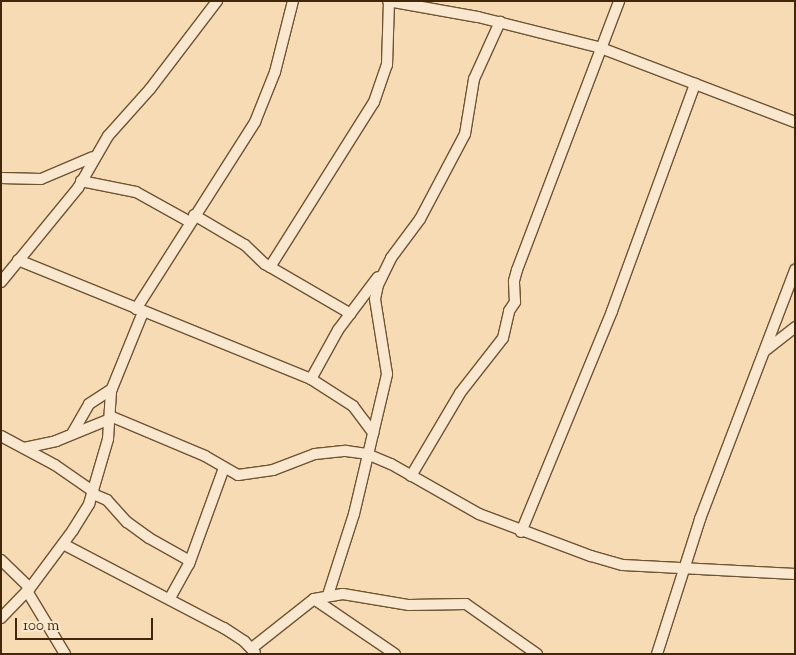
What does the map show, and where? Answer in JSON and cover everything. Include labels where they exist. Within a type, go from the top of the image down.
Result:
[{"type":"street","points":[[1,282],[81,181],[93,157],[218,1]]},
{"type":"street","points":[[1,618],[29,590],[63,544],[93,493],[108,439],[112,389],[139,310],[192,218],[255,122],[275,72],[293,1]]},
{"type":"street","points":[[270,267],[286,236],[374,102],[387,65],[389,1],[500,22],[601,48],[795,122]]},
{"type":"street","points":[[411,476],[452,406],[503,338],[509,311],[516,302],[514,281],[517,270],[619,1]]},
{"type":"street","points":[[311,380],[351,314],[420,219],[465,134],[474,79],[500,22]]},
{"type":"street","points":[[521,532],[612,311],[695,84]]},
{"type":"street","points":[[1,178],[41,179],[93,157]]},
{"type":"street","points":[[81,181],[150,198],[192,218],[245,245],[270,267],[351,314]]},
{"type":"street","points":[[328,596],[343,552],[387,374],[376,299],[378,285],[392,258]]},
{"type":"street","points":[[18,260],[311,380],[353,406],[373,433]]},
{"type":"street","points":[[656,654],[683,569],[795,270]]},
{"type":"street","points":[[765,351],[795,327]]},
{"type":"street","points":[[73,432],[89,404],[112,389]]},
{"type":"street","points":[[24,448],[56,441],[73,432],[90,429],[110,417]]},
{"type":"street","points":[[110,417],[205,456],[238,475],[256,474],[315,454],[346,451],[367,454],[411,476],[451,501],[521,532],[623,564],[683,569],[795,574]]},
{"type":"street","points":[[1,436],[24,448],[93,493],[107,500],[127,522],[148,538],[190,561]]},
{"type":"street","points":[[170,598],[190,561],[224,468]]},
{"type":"street","points":[[63,544],[170,598],[254,651],[314,599],[343,594],[409,605],[466,604],[533,653]]},
{"type":"street","points":[[1,560],[29,590],[64,654]]},
{"type":"street","points":[[314,599],[396,654]]}]
